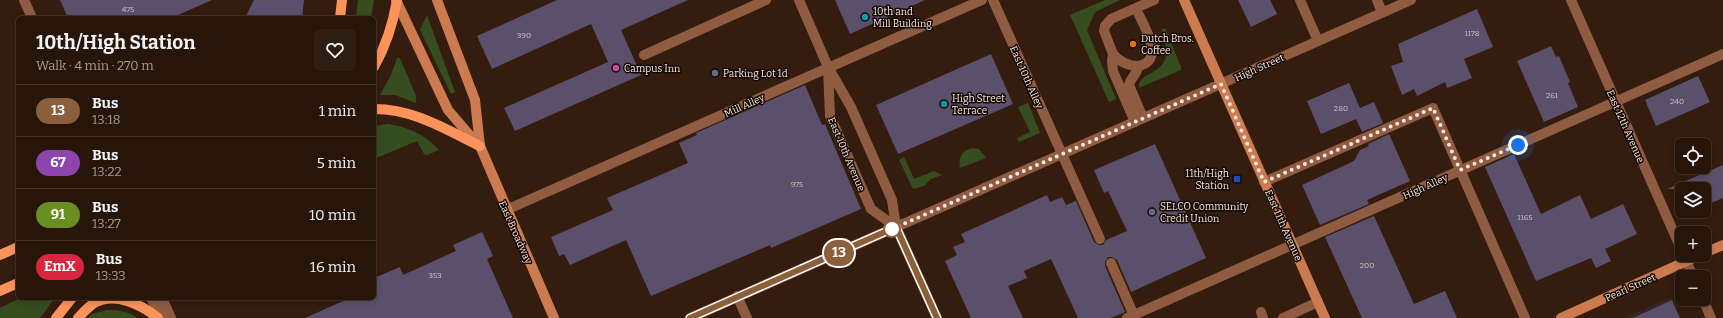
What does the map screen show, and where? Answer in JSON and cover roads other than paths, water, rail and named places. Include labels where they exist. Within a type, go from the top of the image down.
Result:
[{"type":"main road","points":[[340,16],[342,0]]},
{"type":"main road","name":"East Broadway","points":[[437,0],[475,100],[480,146],[506,210],[554,318]]},
{"type":"main road","name":"East 11th Avenue","points":[[1184,0],[1325,318]]},
{"type":"main road","points":[[376,64],[382,53],[393,22],[397,1]]},
{"type":"main road","name":"East Broadway","points":[[397,1],[448,110],[480,146]]},
{"type":"main road","points":[[376,109],[391,109],[409,113],[480,146]]},
{"type":"main road","points":[[1711,250],[1723,245]]},
{"type":"main road","points":[[0,256],[16,248]]},
{"type":"main road","name":"Pearl Street","points":[[1561,318],[1677,262]]},
{"type":"main road","points":[[0,291],[16,284]]},
{"type":"main road","points":[[56,318],[70,300]]},
{"type":"main road","points":[[78,318],[95,303],[109,300],[124,301],[139,305],[160,318]]},
{"type":"street","points":[[24,0],[31,16]]},
{"type":"street","points":[[644,54],[766,0]]},
{"type":"street","name":"East 10th Avenue","points":[[799,0],[828,67],[851,107],[892,200],[896,227],[937,318]]},
{"type":"street","name":"Mill Alley","points":[[506,210],[982,0]]},
{"type":"street","name":"East 10th Alley","points":[[992,0],[1100,239]]},
{"type":"street","points":[[1136,9],[1148,34],[1153,53],[1148,62],[1138,66],[1132,66],[1122,62],[1113,54],[1104,31],[1105,26],[1111,19],[1154,0]]},
{"type":"street","points":[[1300,0],[1318,41]]},
{"type":"street","points":[[1377,0],[1382,12]]},
{"type":"street","name":"High Street","points":[[690,318],[1411,0]]},
{"type":"street","name":"East 12th Avenue","points":[[1571,0],[1675,235]]},
{"type":"street","points":[[1113,54],[1113,71],[1139,120]]},
{"type":"street","name":"High Alley","points":[[1132,317],[1293,244],[1723,54]]},
{"type":"street","points":[[1138,66],[1136,74],[1130,81],[1129,85],[1139,120]]},
{"type":"street","name":"East 10th Avenue","points":[[828,67],[830,116],[871,209],[896,227]]},
{"type":"street","points":[[1264,182],[1433,108],[1525,318]]},
{"type":"street","points":[[1111,263],[1132,317]]},
{"type":"street","points":[[737,296],[747,318]]},
{"type":"street","points":[[153,300],[160,318]]},
{"type":"street","points":[[163,300],[171,318]]},
{"type":"street","points":[[1283,318],[1318,302]]},
{"type":"street","points":[[1706,306],[1711,318]]},
{"type":"place","name":"10th and Mill Building","points":[[865,17]]},
{"type":"place","name":"Dutch Bros. Coffee","points":[[1133,44]]},
{"type":"place","name":"Campus Inn","points":[[616,68]]},
{"type":"place","name":"Parking Lot 1d","points":[[715,73]]},
{"type":"place","name":"High Street Terrace","points":[[944,104]]},
{"type":"place","name":"11th/High Station","points":[[1237,179]]},
{"type":"place","name":"SELCO Community Credit Union","points":[[1152,212]]}]
